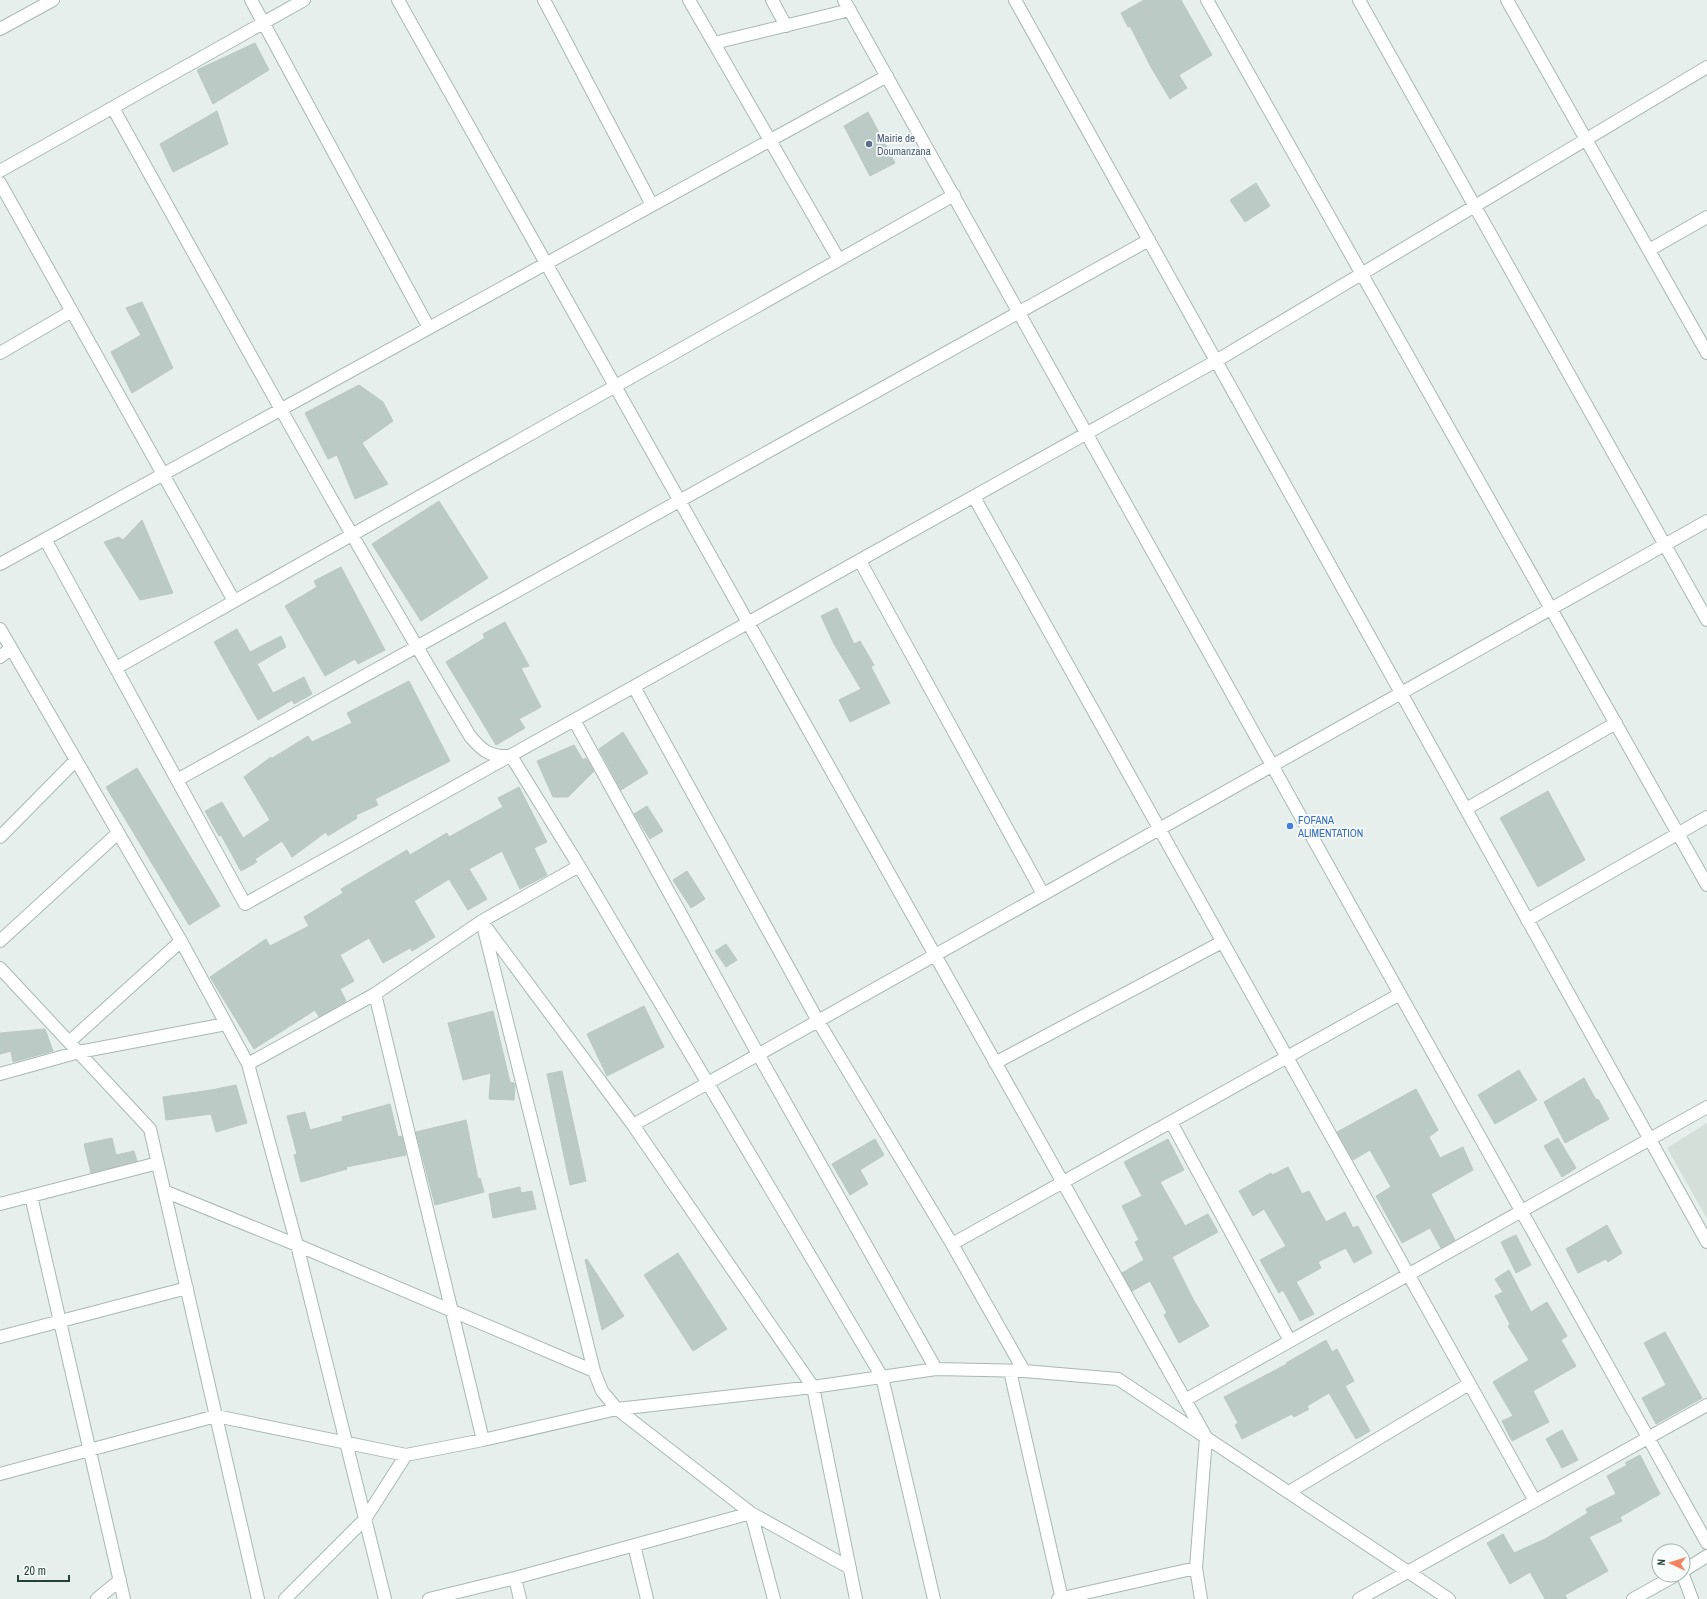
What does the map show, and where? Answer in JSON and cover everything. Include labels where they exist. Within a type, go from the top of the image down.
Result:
[{"type":"street","points":[[0,29],[53,0]]},
{"type":"street","points":[[251,0],[429,328]]},
{"type":"street","points":[[0,171],[304,0]]},
{"type":"street","points":[[398,0],[1206,1437],[1196,1568],[1201,1599]]},
{"type":"street","points":[[544,0],[652,205]]},
{"type":"street","points":[[689,0],[839,260]]},
{"type":"street","points":[[772,0],[786,26]]},
{"type":"street","points":[[1015,0],[1707,1242]]},
{"type":"street","points":[[1207,0],[1707,885]]},
{"type":"street","points":[[1359,0],[1707,620]]},
{"type":"street","points":[[1507,0],[1707,353]]},
{"type":"street","points":[[714,43],[786,26],[847,5],[1707,1543]]},
{"type":"street","points":[[45,540],[245,904],[1216,361],[1707,67]]},
{"type":"street","points":[[0,564],[887,76]]},
{"type":"street","points":[[113,108],[352,535],[416,647],[470,736],[481,749],[491,754],[511,756]]},
{"type":"street","points":[[0,183],[234,601]]},
{"type":"street","points":[[116,668],[954,196]]},
{"type":"street","points":[[1649,250],[1707,217]]},
{"type":"street","points":[[177,780],[1148,240]]},
{"type":"street","points":[[0,353],[72,311]]},
{"type":"street","points":[[974,497],[1535,1501]]},
{"type":"street","points":[[632,1125],[1707,521]]},
{"type":"street","points":[[860,561],[1042,894]]},
{"type":"street","points":[[0,629],[10,649],[181,941],[248,1064],[297,1245],[385,1599]]},
{"type":"street","points":[[0,657],[10,649]]},
{"type":"street","points":[[634,687],[818,1021],[952,1244],[1024,1371]]},
{"type":"street","points":[[574,720],[758,1054],[936,1369]]},
{"type":"street","points":[[1466,809],[1616,723]]},
{"type":"street","points":[[511,756],[579,866],[882,1377],[934,1599]]},
{"type":"street","points":[[0,837],[76,760]]},
{"type":"street","points":[[1527,920],[1707,817]]},
{"type":"street","points":[[0,941],[118,833]]},
{"type":"street","points":[[248,1064],[375,994],[482,922],[579,866]]},
{"type":"street","points":[[482,922],[632,1125],[813,1387],[856,1599]]},
{"type":"street","points":[[482,922],[594,1371],[602,1391],[617,1409],[751,1513],[850,1568]]},
{"type":"street","points":[[69,1042],[181,941]]},
{"type":"street","points":[[995,1063],[1222,942]]},
{"type":"street","points":[[0,968],[150,1129],[258,1599]]},
{"type":"street","points":[[375,994],[484,1440]]},
{"type":"street","points":[[952,1244],[1400,994]]},
{"type":"street","points":[[0,1074],[79,1052],[226,1024]]},
{"type":"street","points":[[1185,1400],[1707,1107]]},
{"type":"street","points":[[1171,1122],[1290,1341]]},
{"type":"street","points":[[0,1204],[158,1163]]},
{"type":"street","points":[[164,1191],[297,1245],[594,1371]]},
{"type":"street","points":[[31,1196],[124,1599]]},
{"type":"street","points":[[0,1337],[186,1288]]},
{"type":"street","points":[[0,1474],[216,1416],[406,1455],[484,1440],[617,1409],[813,1387],[936,1369],[1024,1371],[1118,1379],[1449,1599]]},
{"type":"street","points":[[1010,1371],[1061,1599],[1196,1568]]},
{"type":"street","points":[[1288,1492],[1469,1384]]},
{"type":"street","points":[[1359,1599],[1707,1405]]},
{"type":"street","points":[[285,1599],[365,1519],[406,1455]]},
{"type":"street","points":[[429,1599],[515,1578],[751,1513]]},
{"type":"street","points":[[751,1513],[774,1599]]},
{"type":"street","points":[[634,1545],[647,1599]]},
{"type":"street","points":[[1691,1566],[1707,1556]]},
{"type":"street","points":[[515,1578],[520,1599]]},
{"type":"street","points":[[98,1599],[120,1580]]},
{"type":"street","points":[[1633,1599],[1662,1583]]},
{"type":"street","points":[[1686,1583],[1692,1599]]},
{"type":"shaded area","points":[[1707,1123],[1707,1219],[1667,1148]]},
{"type":"building","points":[[1144,0],[1181,0],[1212,55],[1179,75],[1187,88],[1170,99],[1152,69],[1130,26],[1128,27],[1121,13]]},
{"type":"building","points":[[255,43],[269,70],[213,104],[197,70]]},
{"type":"building","points":[[217,111],[228,144],[173,172],[160,144]]},
{"type":"building","name":"Mairie de Doumanzana","points":[[868,112],[895,163],[870,176],[844,126]]},
{"type":"building","points":[[1256,183],[1270,206],[1245,222],[1230,200]]},
{"type":"building","points":[[142,302],[173,368],[132,393],[111,352],[141,335],[126,308]]},
{"type":"building","points":[[359,385],[383,402],[393,421],[362,443],[388,484],[355,499],[337,455],[328,459],[305,413]]},
{"type":"building","points":[[439,501],[488,578],[421,621],[372,544]]},
{"type":"building","points":[[142,520],[173,593],[140,600],[104,542],[119,537],[123,540]]},
{"type":"building","points":[[341,567],[385,650],[358,664],[355,659],[325,676],[285,606],[317,587],[314,581]]},
{"type":"building","points":[[837,608],[854,644],[860,641],[874,665],[871,667],[890,703],[850,722],[839,700],[861,689],[834,644],[821,616]]},
{"type":"building","points":[[505,622],[529,666],[521,668],[541,707],[519,719],[525,728],[496,745],[446,662],[485,638],[483,634]]},
{"type":"building","points":[[237,629],[250,652],[281,636],[286,647],[257,664],[273,693],[304,677],[312,694],[294,704],[292,700],[258,720],[214,642]]},
{"type":"building","points":[[409,681],[450,761],[375,799],[378,805],[356,815],[357,818],[328,836],[326,832],[292,857],[282,841],[255,859],[257,862],[241,871],[221,835],[219,836],[205,811],[222,802],[243,838],[270,820],[244,777],[271,757],[271,759],[308,736],[312,742],[352,723],[347,713]]},
{"type":"building","points":[[623,732],[648,773],[621,790],[599,749]]},
{"type":"building","points":[[574,745],[583,760],[586,758],[594,771],[568,797],[553,797],[537,761]]},
{"type":"building","points":[[137,768],[220,906],[189,925],[106,787]]},
{"type":"building","points":[[519,787],[547,842],[534,848],[547,875],[520,889],[502,851],[469,869],[487,899],[468,910],[449,879],[414,901],[435,937],[412,951],[410,948],[383,963],[369,938],[340,955],[354,981],[340,989],[346,1001],[319,1017],[315,1010],[254,1049],[210,977],[266,939],[270,946],[309,926],[304,917],[343,893],[341,889],[407,850],[410,855],[447,833],[449,837],[503,807],[498,798]]},
{"type":"building","points":[[1548,791],[1585,860],[1538,887],[1500,818]]},
{"type":"building","points":[[647,806],[663,831],[650,839],[634,814]]},
{"type":"building","points":[[687,871],[705,899],[691,908],[673,880]]},
{"type":"building","points":[[726,944],[737,960],[726,967],[715,951]]},
{"type":"building","points":[[644,1006],[664,1047],[607,1076],[587,1034]]},
{"type":"building","points":[[493,1011],[510,1082],[514,1083],[515,1085],[514,1100],[489,1099],[491,1073],[463,1080],[448,1023]]},
{"type":"building","points":[[45,1029],[53,1051],[13,1062],[11,1051],[0,1054],[0,1033]]},
{"type":"building","points":[[1519,1070],[1537,1100],[1495,1124],[1478,1095]]},
{"type":"building","points":[[562,1071],[586,1181],[570,1185],[547,1074]]},
{"type":"building","points":[[1584,1078],[1596,1100],[1598,1099],[1609,1119],[1565,1143],[1544,1102]]},
{"type":"building","points":[[236,1085],[247,1123],[216,1132],[211,1114],[166,1120],[163,1097]]},
{"type":"building","points":[[1416,1089],[1438,1130],[1429,1137],[1440,1158],[1463,1147],[1473,1170],[1431,1194],[1455,1240],[1441,1248],[1430,1228],[1402,1243],[1376,1196],[1391,1187],[1370,1150],[1353,1160],[1337,1132]]},
{"type":"building","points":[[390,1104],[398,1137],[402,1136],[406,1155],[346,1167],[347,1169],[301,1182],[294,1155],[297,1154],[287,1116],[305,1112],[310,1130],[343,1121],[342,1117]]},
{"type":"building","points":[[466,1120],[478,1179],[480,1178],[484,1192],[435,1205],[416,1132]]},
{"type":"building","points":[[112,1138],[116,1155],[134,1151],[137,1161],[91,1173],[84,1144]]},
{"type":"building","points":[[1558,1138],[1576,1168],[1562,1177],[1544,1146]]},
{"type":"building","points":[[875,1139],[884,1155],[860,1170],[868,1184],[850,1195],[832,1164]]},
{"type":"building","points":[[1168,1139],[1184,1170],[1160,1182],[1185,1226],[1208,1214],[1218,1232],[1172,1257],[1193,1299],[1209,1326],[1179,1343],[1164,1315],[1167,1313],[1150,1281],[1132,1291],[1122,1273],[1144,1260],[1135,1242],[1139,1240],[1122,1206],[1142,1196],[1124,1162]]},
{"type":"building","points":[[1288,1167],[1302,1194],[1309,1191],[1326,1222],[1345,1212],[1353,1228],[1358,1226],[1372,1253],[1354,1263],[1346,1248],[1318,1262],[1321,1268],[1296,1282],[1314,1314],[1300,1321],[1283,1290],[1279,1293],[1260,1260],[1286,1246],[1264,1209],[1253,1216],[1239,1191],[1271,1173],[1272,1175]]},
{"type":"building","points":[[520,1187],[521,1193],[532,1191],[536,1209],[493,1218],[489,1194]]},
{"type":"building","points":[[1607,1225],[1622,1253],[1608,1262],[1606,1259],[1578,1273],[1566,1249]]},
{"type":"building","points":[[1516,1235],[1531,1265],[1516,1273],[1501,1242]]},
{"type":"building","points":[[678,1253],[727,1329],[693,1351],[644,1275]]},
{"type":"building","points":[[587,1259],[624,1316],[602,1330],[585,1260]]},
{"type":"building","points":[[1509,1270],[1531,1312],[1547,1302],[1567,1336],[1561,1340],[1576,1366],[1533,1391],[1549,1422],[1512,1441],[1502,1421],[1513,1416],[1493,1382],[1529,1360],[1508,1326],[1510,1324],[1495,1296],[1503,1292],[1495,1279]]},
{"type":"building","points":[[1665,1332],[1702,1398],[1656,1424],[1642,1398],[1666,1385],[1644,1343]]},
{"type":"building","points":[[1326,1340],[1332,1352],[1337,1349],[1354,1381],[1345,1386],[1370,1431],[1356,1439],[1329,1393],[1307,1406],[1309,1409],[1294,1417],[1292,1414],[1242,1439],[1235,1425],[1238,1423],[1224,1397],[1287,1364],[1286,1363]]},
{"type":"building","points":[[1562,1430],[1578,1460],[1562,1468],[1546,1439]]},
{"type":"building","points":[[1640,1455],[1660,1494],[1620,1517],[1622,1521],[1589,1537],[1608,1571],[1565,1595],[1567,1599],[1545,1599],[1530,1572],[1510,1584],[1487,1543],[1503,1534],[1514,1553],[1545,1539],[1588,1513],[1586,1509],[1616,1494],[1607,1476],[1627,1465],[1625,1463]]},
{"type":"place","name":"Mairie de Doumanzana","points":[[869,144]]},
{"type":"place","name":"FOFANA ALIMENTATION","points":[[1290,826]]}]
